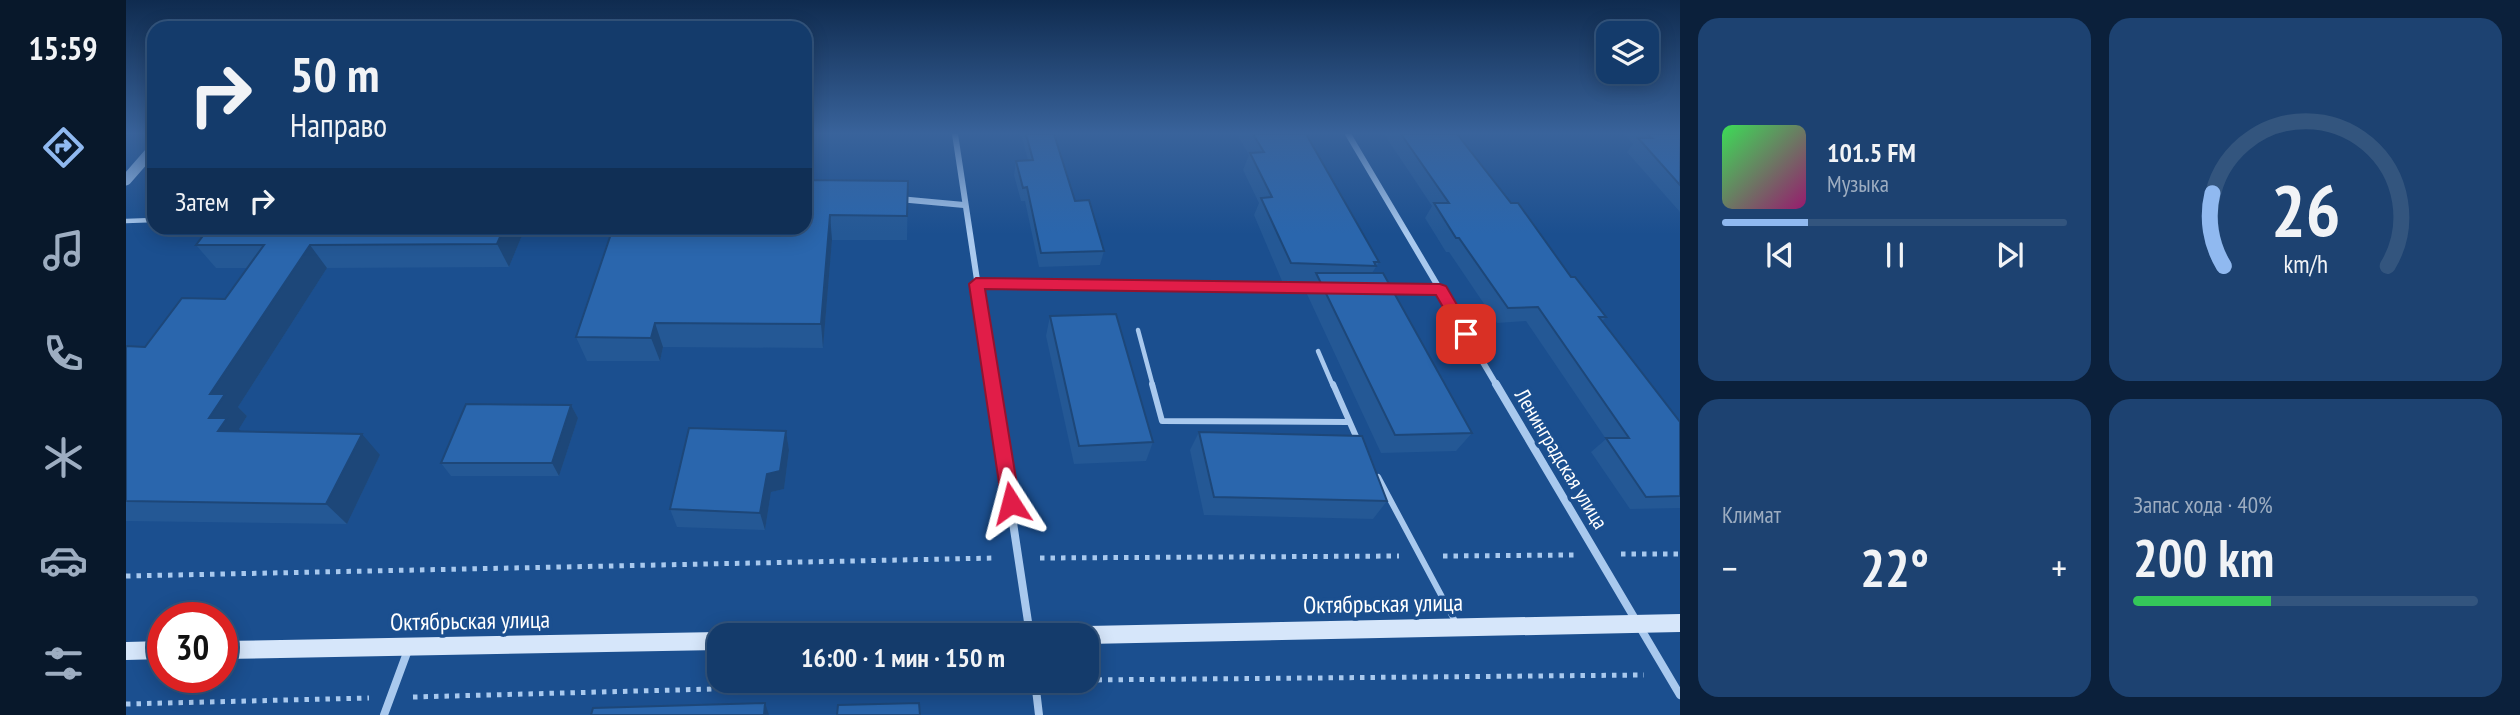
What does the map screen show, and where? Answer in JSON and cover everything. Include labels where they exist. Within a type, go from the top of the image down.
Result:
[{"type":"main road","name":"Октябрьская улица","points":[[1099,635],[1680,623]]},
{"type":"main road","name":"Октябрьская улица","points":[[238,650],[707,642]]},
{"type":"main road","points":[[126,651],[147,650]]},
{"type":"street","points":[[959,167],[1028,623]]},
{"type":"street","name":"Ленинградская улица","points":[[1368,167],[1680,695]]},
{"type":"street","points":[[885,197],[964,205]]},
{"type":"street","points":[[384,715],[409,646]]},
{"type":"street","points":[[1036,693],[1039,715]]},
{"type":"lane","points":[[126,220],[147,220]]},
{"type":"lane","points":[[976,284],[1318,288]]},
{"type":"lane","points":[[1372,289],[1440,289]]},
{"type":"lane","points":[[1138,330],[1162,421],[1348,422]]},
{"type":"lane","points":[[1318,351],[1361,446]]},
{"type":"lane","points":[[1374,471],[1459,627]]},
{"type":"path","points":[[126,576],[1020,558],[1680,554]]},
{"type":"path","points":[[1099,680],[1668,675]]},
{"type":"path","points":[[126,704],[707,689]]},
{"type":"building","points":[[1018,167],[1064,167],[1075,201],[1089,200],[1104,251],[1041,253],[1027,187],[1023,188]]},
{"type":"building","points":[[1257,167],[1325,167],[1379,262],[1374,262],[1376,266],[1291,263],[1261,198],[1272,197]]},
{"type":"building","points":[[1424,167],[1483,167],[1511,203],[1518,203],[1571,277],[1575,277],[1606,317],[1599,317],[1680,422],[1680,496],[1646,497],[1606,438],[1629,438],[1538,307],[1508,308],[1459,238],[1456,238],[1434,203],[1449,203]]},
{"type":"building","points":[[1664,167],[1680,167],[1680,185]]},
{"type":"building","points":[[812,180],[908,181],[907,216],[830,215],[821,324],[655,323],[651,338],[576,337],[611,235],[812,235]]},
{"type":"building","points":[[204,235],[501,235],[497,244],[310,245],[210,394],[225,394],[209,418],[227,418],[218,431],[362,434],[326,504],[126,501],[126,346],[145,347],[182,298],[225,299],[264,245],[196,245]]},
{"type":"building","points":[[1316,273],[1383,273],[1472,433],[1395,435]]},
{"type":"building","points":[[1116,314],[1153,442],[1079,446],[1050,316]]},
{"type":"building","points":[[466,404],[571,405],[552,463],[441,463]]},
{"type":"building","points":[[689,428],[786,431],[780,471],[767,474],[760,513],[670,509]]},
{"type":"building","points":[[1199,432],[1362,436],[1387,501],[1214,497]]},
{"type":"building","points":[[765,703],[764,715],[591,715],[593,708]]},
{"type":"building","points":[[919,703],[920,715],[837,715],[838,705]]},
{"type":"route","points":[[1011,503],[976,284],[1440,289],[1466,334]]}]
